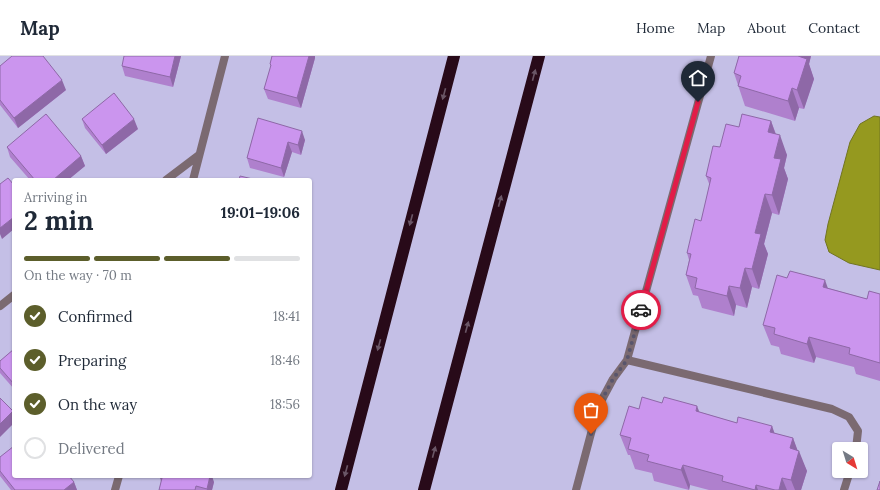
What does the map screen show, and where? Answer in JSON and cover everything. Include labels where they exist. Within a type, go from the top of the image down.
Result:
[{"type":"highway","points":[[341,490],[454,56]]},
{"type":"highway","points":[[424,490],[539,56]]},
{"type":"street","points":[[193,178],[226,56]]},
{"type":"street","points":[[576,490],[598,407],[613,379],[627,360],[711,56]]},
{"type":"street","points":[[169,178],[199,155]]},
{"type":"street","points":[[1,302],[12,296]]},
{"type":"street","points":[[627,360],[832,409],[849,417],[858,431],[857,442]]},
{"type":"street","points":[[115,490],[118,478]]},
{"type":"street","points":[[844,490],[848,478]]},
{"type":"shaded area","points":[[874,116],[880,117],[880,270],[849,263],[829,252],[825,240],[850,142],[860,124]]},
{"type":"building","points":[[12,56],[43,56],[62,80],[14,118],[0,100],[0,66]]},
{"type":"building","points":[[124,56],[175,56],[170,77],[122,66]]},
{"type":"building","points":[[272,56],[309,56],[297,98],[264,89]]},
{"type":"building","points":[[739,56],[798,56],[807,59],[797,90],[792,88],[788,101],[738,86],[741,76],[734,73]]},
{"type":"building","points":[[114,93],[134,119],[102,145],[82,119]]},
{"type":"building","points":[[46,114],[81,156],[55,178],[33,178],[7,147]]},
{"type":"building","points":[[742,114],[771,121],[768,132],[780,135],[774,158],[781,159],[772,195],[765,194],[755,233],[761,234],[752,269],[745,268],[740,288],[729,286],[727,296],[695,288],[697,278],[686,275],[691,254],[687,253],[695,219],[701,221],[711,178],[706,176],[713,146],[720,147],[726,124],[739,127]]},
{"type":"building","points":[[258,118],[302,131],[298,145],[288,142],[281,168],[247,158]]},
{"type":"building","points":[[8,178],[12,183],[12,219],[0,228],[0,184]]},
{"type":"building","points":[[790,271],[825,280],[823,287],[867,299],[869,291],[880,294],[880,363],[849,354],[850,348],[809,337],[807,344],[774,334],[775,328],[763,325],[777,275],[787,278]]},
{"type":"building","points":[[12,351],[12,382],[0,368],[0,361]]},
{"type":"building","points":[[642,397],[662,403],[664,397],[697,406],[696,411],[737,423],[738,417],[772,426],[770,432],[793,438],[790,448],[799,451],[791,480],[782,478],[779,490],[756,485],[755,490],[722,481],[723,476],[683,465],[681,470],[647,461],[649,455],[628,449],[631,438],[620,435],[629,406],[639,409]]},
{"type":"building","points":[[0,398],[12,410],[12,412],[0,424]]},
{"type":"building","points":[[12,448],[12,478],[71,478],[74,482],[64,490],[15,490],[0,471],[0,457]]},
{"type":"building","points":[[162,478],[210,478],[207,489],[196,486],[195,490],[159,490]]},
{"type":"building","points":[[880,481],[880,490],[877,490]]},
{"type":"way so far","points":[[591,434],[598,407],[613,379],[627,360],[641,310]]},
{"type":"route","points":[[641,310],[698,102]]}]
